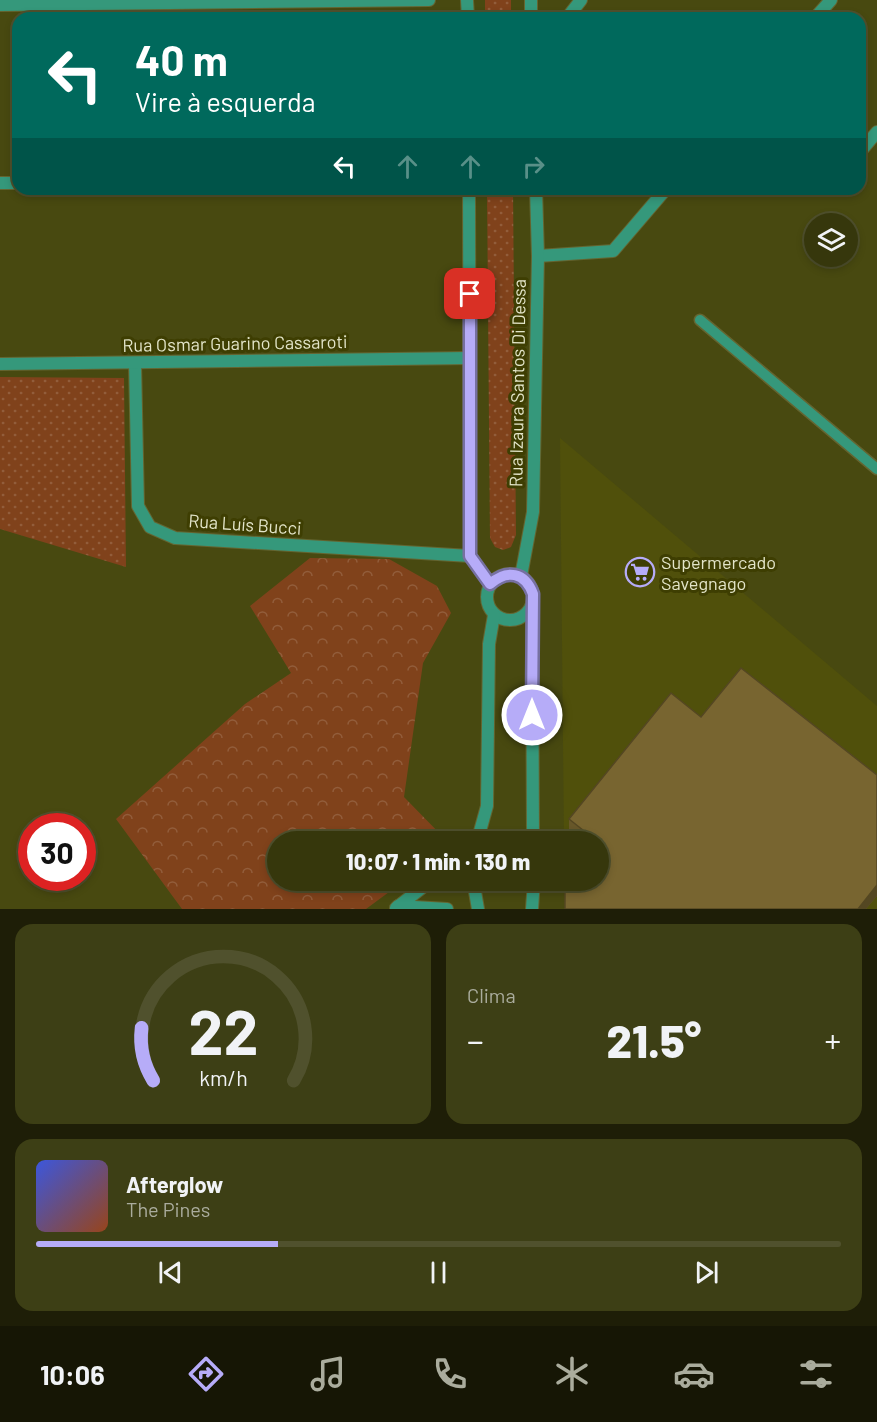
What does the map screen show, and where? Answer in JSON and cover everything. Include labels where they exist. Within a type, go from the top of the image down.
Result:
[{"type":"street","points":[[0,5],[429,0]]},
{"type":"street","points":[[820,12],[831,0]]},
{"type":"street","points":[[866,145],[877,132]]},
{"type":"street","points":[[469,195],[470,556],[490,584]]},
{"type":"street","name":"Rua Izaura Santos Di Dessa","points":[[521,576],[533,512],[538,256],[536,195]]},
{"type":"street","points":[[538,256],[613,250],[661,195]]},
{"type":"street","name":"Rua Osmar Guarino Cassaroti","points":[[0,364],[470,358]]},
{"type":"street","name":"Rua Luís Bucci","points":[[135,363],[138,506],[150,527],[175,538],[470,556]]},
{"type":"street","points":[[532,605],[526,614],[516,620],[505,620],[494,615],[488,605],[486,594],[490,584],[499,576],[510,573],[521,576],[529,583],[533,594],[533,831]]},
{"type":"street","points":[[480,831],[488,806],[489,645],[494,615]]},
{"type":"street","points":[[397,908],[418,891]]},
{"type":"street","points":[[475,891],[478,909]]},
{"type":"street","points":[[532,909],[533,891]]},
{"type":"street","points":[[397,908],[447,909]]},
{"type":"lane","points":[[700,320],[877,470]]},
{"type":"shaded area","name":"Supermercado Savegnago","points":[[560,438],[877,706],[877,909],[565,909],[565,891],[609,891],[609,831],[564,831]]},
{"type":"green space","points":[[485,0],[511,0],[511,12],[485,12]]},
{"type":"green space","points":[[487,195],[513,195],[516,535],[511,547],[503,550],[495,547],[490,538]]},
{"type":"green space","points":[[0,377],[124,378],[126,567],[0,529]]},
{"type":"green space","points":[[310,558],[389,559],[437,586],[451,613],[423,663],[404,797],[437,831],[267,831],[267,891],[390,891],[366,909],[182,909],[116,819],[245,704],[291,673],[250,606]]},
{"type":"building","points":[[741,668],[877,775],[877,885],[858,909],[565,909],[565,891],[609,891],[609,831],[584,831],[569,819],[671,693],[701,717]]},
{"type":"place","name":"Supermercado Savegnago","points":[[640,572]]},
{"type":"route","points":[[470,294],[470,556],[490,584],[499,576],[510,573],[521,576],[529,583],[533,594],[532,715]]}]
